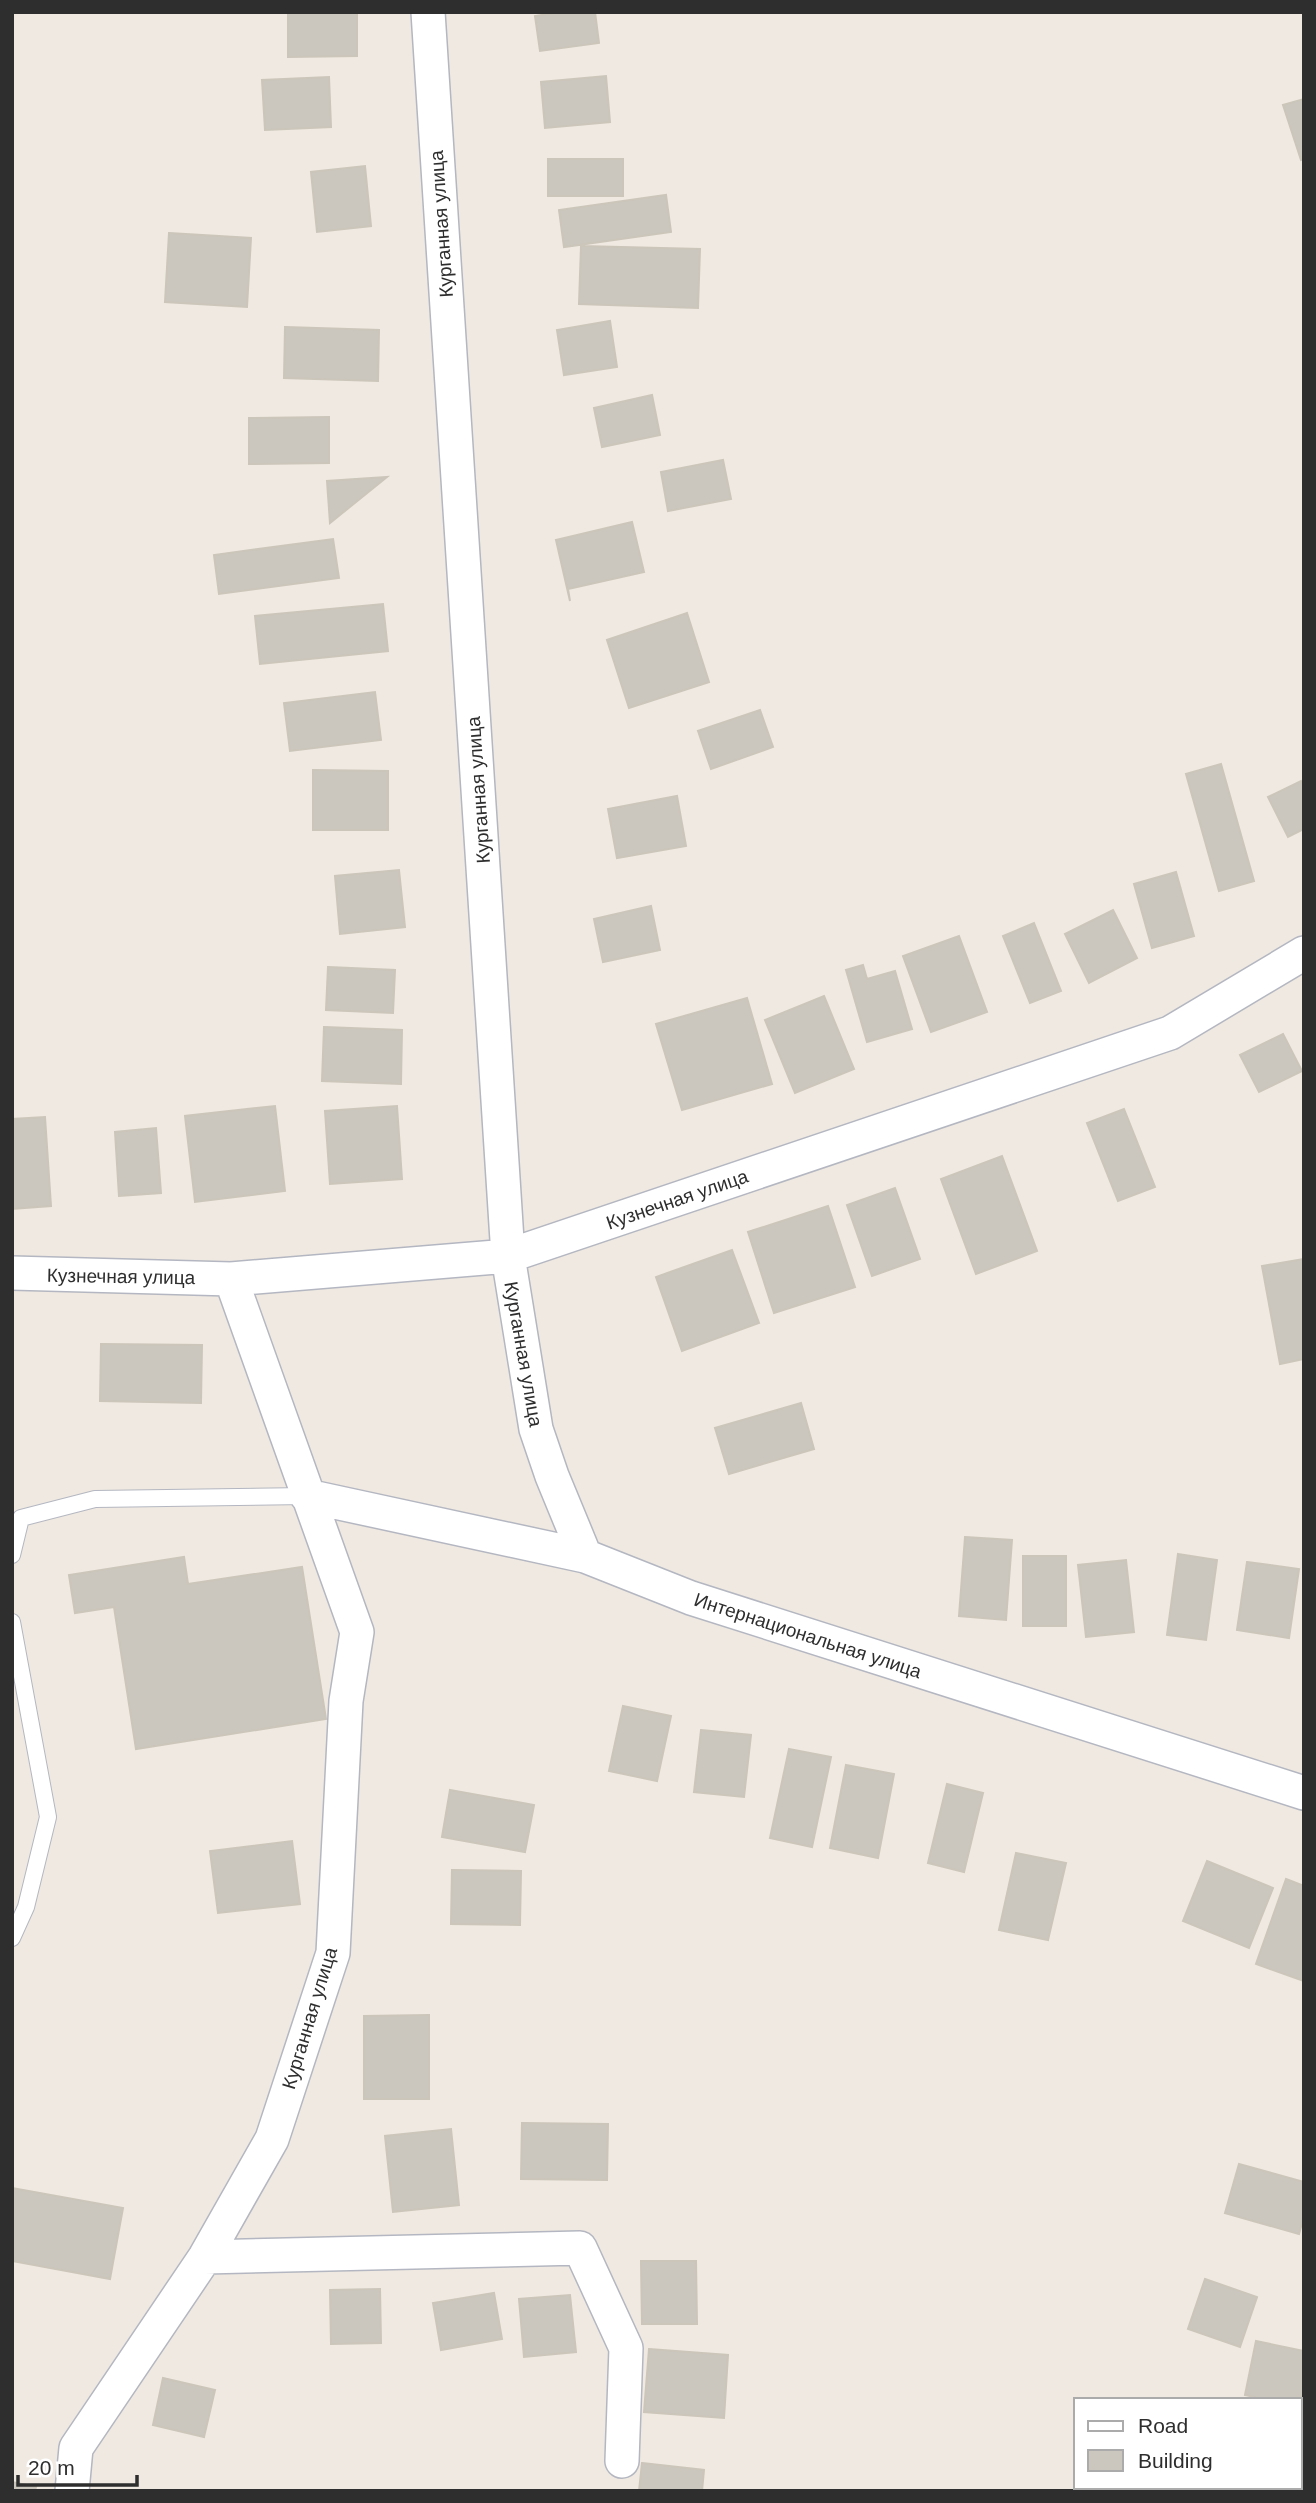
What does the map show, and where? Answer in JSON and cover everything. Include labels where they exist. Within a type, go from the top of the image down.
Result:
[{"type":"street","name":"Курганная улица","points":[[428,12],[508,1256],[536,1429],[585,1556]]},
{"type":"street","name":"Кузнечная улица","points":[[12,1273],[231,1279],[508,1256],[1170,1033],[1304,953]]},
{"type":"street","name":"Курганная улица","points":[[72,2491],[76,2448],[205,2257],[272,2139],[333,1953],[346,1701],[357,1632],[231,1279]]},
{"type":"street","name":"Интернациональная улица","points":[[307,1496],[585,1556],[691,1598],[1304,1793]]},
{"type":"street","points":[[205,2257],[580,2248],[626,2348],[622,2461]]},
{"type":"lane","points":[[12,1555],[17,1519],[95,1499],[307,1496]]},
{"type":"lane","points":[[12,1622],[48,1816],[26,1907],[12,1938]]},
{"type":"building","points":[[288,12],[357,12],[357,56],[288,57]]},
{"type":"building","points":[[560,12],[595,12],[599,43],[540,51],[535,16]]},
{"type":"building","points":[[606,76],[610,122],[545,128],[541,82]]},
{"type":"building","points":[[329,77],[331,127],[265,130],[262,80]]},
{"type":"building","points":[[1304,99],[1304,159],[1301,160],[1283,105]]},
{"type":"building","points":[[548,159],[623,159],[623,196],[548,196]]},
{"type":"building","points":[[365,166],[371,226],[317,232],[311,172]]},
{"type":"building","points":[[666,195],[671,232],[564,247],[559,210]]},
{"type":"building","points":[[169,233],[251,238],[247,307],[165,302]]},
{"type":"building","points":[[581,246],[700,249],[698,308],[579,304]]},
{"type":"building","points":[[610,321],[617,367],[564,375],[557,330]]},
{"type":"building","points":[[285,327],[379,330],[378,381],[284,378]]},
{"type":"building","points":[[652,395],[660,435],[602,447],[594,408]]},
{"type":"building","points":[[329,417],[329,463],[249,464],[249,418]]},
{"type":"building","points":[[723,460],[731,499],[668,511],[661,472]]},
{"type":"building","points":[[387,477],[330,523],[327,481]]},
{"type":"building","points":[[632,522],[644,572],[568,589],[570,601],[556,540]]},
{"type":"building","points":[[333,539],[339,578],[219,594],[214,555]]},
{"type":"building","points":[[383,604],[388,651],[260,664],[255,616]]},
{"type":"building","points":[[687,613],[709,682],[629,708],[607,640]]},
{"type":"building","points":[[375,692],[381,740],[290,751],[284,703]]},
{"type":"building","points":[[760,710],[773,747],[711,769],[698,731]]},
{"type":"building","points":[[1221,764],[1254,881],[1219,891],[1186,774]]},
{"type":"building","points":[[313,770],[388,771],[388,830],[313,830]]},
{"type":"building","points":[[1301,781],[1304,787],[1304,829],[1288,837],[1268,797]]},
{"type":"building","points":[[677,796],[686,846],[617,858],[608,809]]},
{"type":"building","points":[[399,870],[405,927],[340,934],[335,876]]},
{"type":"building","points":[[1176,872],[1194,936],[1152,948],[1134,884]]},
{"type":"building","points":[[651,906],[660,950],[603,962],[594,919]]},
{"type":"building","points":[[1113,910],[1137,958],[1089,983],[1065,934]]},
{"type":"building","points":[[1034,923],[1061,991],[1030,1003],[1003,936]]},
{"type":"building","points":[[959,936],[987,1012],[931,1032],[903,956]]},
{"type":"building","points":[[863,965],[867,979],[895,971],[912,1029],[867,1042],[846,970]]},
{"type":"building","points":[[328,967],[395,970],[393,1013],[326,1010]]},
{"type":"building","points":[[824,996],[854,1069],[795,1093],[765,1020]]},
{"type":"building","points":[[747,998],[772,1084],[682,1110],[656,1024]]},
{"type":"building","points":[[324,1027],[402,1030],[401,1084],[322,1081]]},
{"type":"building","points":[[1283,1034],[1302,1071],[1259,1092],[1240,1055]]},
{"type":"building","points":[[275,1106],[285,1191],[195,1202],[185,1116]]},
{"type":"building","points":[[397,1106],[402,1179],[330,1184],[325,1111]]},
{"type":"building","points":[[1124,1109],[1155,1187],[1118,1201],[1087,1123]]},
{"type":"building","points":[[45,1117],[51,1206],[12,1209],[12,1119]]},
{"type":"building","points":[[156,1128],[161,1193],[119,1196],[115,1132]]},
{"type":"building","points":[[1002,1156],[1037,1251],[976,1274],[941,1179]]},
{"type":"building","points":[[895,1188],[920,1259],[872,1276],[847,1205]]},
{"type":"building","points":[[828,1206],[855,1287],[774,1313],[748,1232]]},
{"type":"building","points":[[732,1250],[759,1323],[682,1351],[656,1277]]},
{"type":"building","points":[[1304,1259],[1304,1359],[1280,1364],[1262,1266]]},
{"type":"building","points":[[101,1344],[202,1345],[201,1403],[100,1401]]},
{"type":"building","points":[[801,1403],[814,1449],[729,1474],[715,1428]]},
{"type":"building","points":[[965,1537],[1012,1540],[1006,1620],[959,1616]]},
{"type":"building","points":[[1178,1554],[1217,1560],[1206,1640],[1167,1635]]},
{"type":"building","points":[[1023,1556],[1066,1556],[1066,1626],[1023,1626]]},
{"type":"building","points":[[184,1557],[188,1584],[302,1567],[326,1719],[136,1749],[114,1607],[75,1613],[69,1575]]},
{"type":"building","points":[[1126,1560],[1134,1632],[1086,1637],[1078,1565]]},
{"type":"building","points":[[1247,1562],[1299,1569],[1289,1638],[1237,1630]]},
{"type":"building","points":[[623,1706],[671,1716],[657,1781],[609,1771]]},
{"type":"building","points":[[701,1730],[751,1735],[744,1797],[694,1792]]},
{"type":"building","points":[[789,1749],[831,1757],[812,1847],[770,1838]]},
{"type":"building","points":[[846,1765],[894,1774],[878,1858],[830,1848]]},
{"type":"building","points":[[947,1784],[983,1793],[964,1872],[928,1863]]},
{"type":"building","points":[[450,1790],[534,1805],[525,1852],[442,1837]]},
{"type":"building","points":[[292,1841],[300,1904],[218,1913],[210,1851]]},
{"type":"building","points":[[1016,1853],[1066,1863],[1048,1940],[999,1930]]},
{"type":"building","points":[[1207,1861],[1273,1888],[1249,1948],[1183,1921]]},
{"type":"building","points":[[452,1870],[521,1871],[520,1925],[451,1924]]},
{"type":"building","points":[[1286,1879],[1304,1886],[1304,1981],[1256,1964]]},
{"type":"building","points":[[429,2015],[429,2099],[364,2099],[364,2016]]},
{"type":"building","points":[[522,2123],[608,2124],[607,2180],[521,2179]]},
{"type":"building","points":[[451,2129],[459,2205],[393,2212],[385,2136]]},
{"type":"building","points":[[1239,2164],[1304,2182],[1304,2216],[1299,2234],[1225,2213]]},
{"type":"building","points":[[12,2188],[123,2208],[110,2279],[12,2261]]},
{"type":"building","points":[[641,2261],[696,2261],[697,2324],[642,2324]]},
{"type":"building","points":[[1205,2279],[1257,2297],[1240,2347],[1188,2329]]},
{"type":"building","points":[[380,2289],[381,2343],[331,2344],[330,2290]]},
{"type":"building","points":[[494,2293],[502,2339],[441,2350],[433,2303]]},
{"type":"building","points":[[570,2295],[576,2352],[524,2357],[519,2299]]},
{"type":"building","points":[[1256,2341],[1304,2351],[1304,2407],[1302,2398],[1259,2398],[1245,2395]]},
{"type":"building","points":[[649,2349],[728,2355],[724,2418],[644,2412]]},
{"type":"building","points":[[163,2378],[215,2390],[204,2437],[153,2425]]},
{"type":"building","points":[[642,2463],[704,2470],[702,2491],[639,2491]]},
{"type":"building","points":[[12,2482],[36,2487],[35,2491],[12,2491]]},
{"type":"building","points":[[1246,2489],[1251,2491],[1201,2491]]}]
